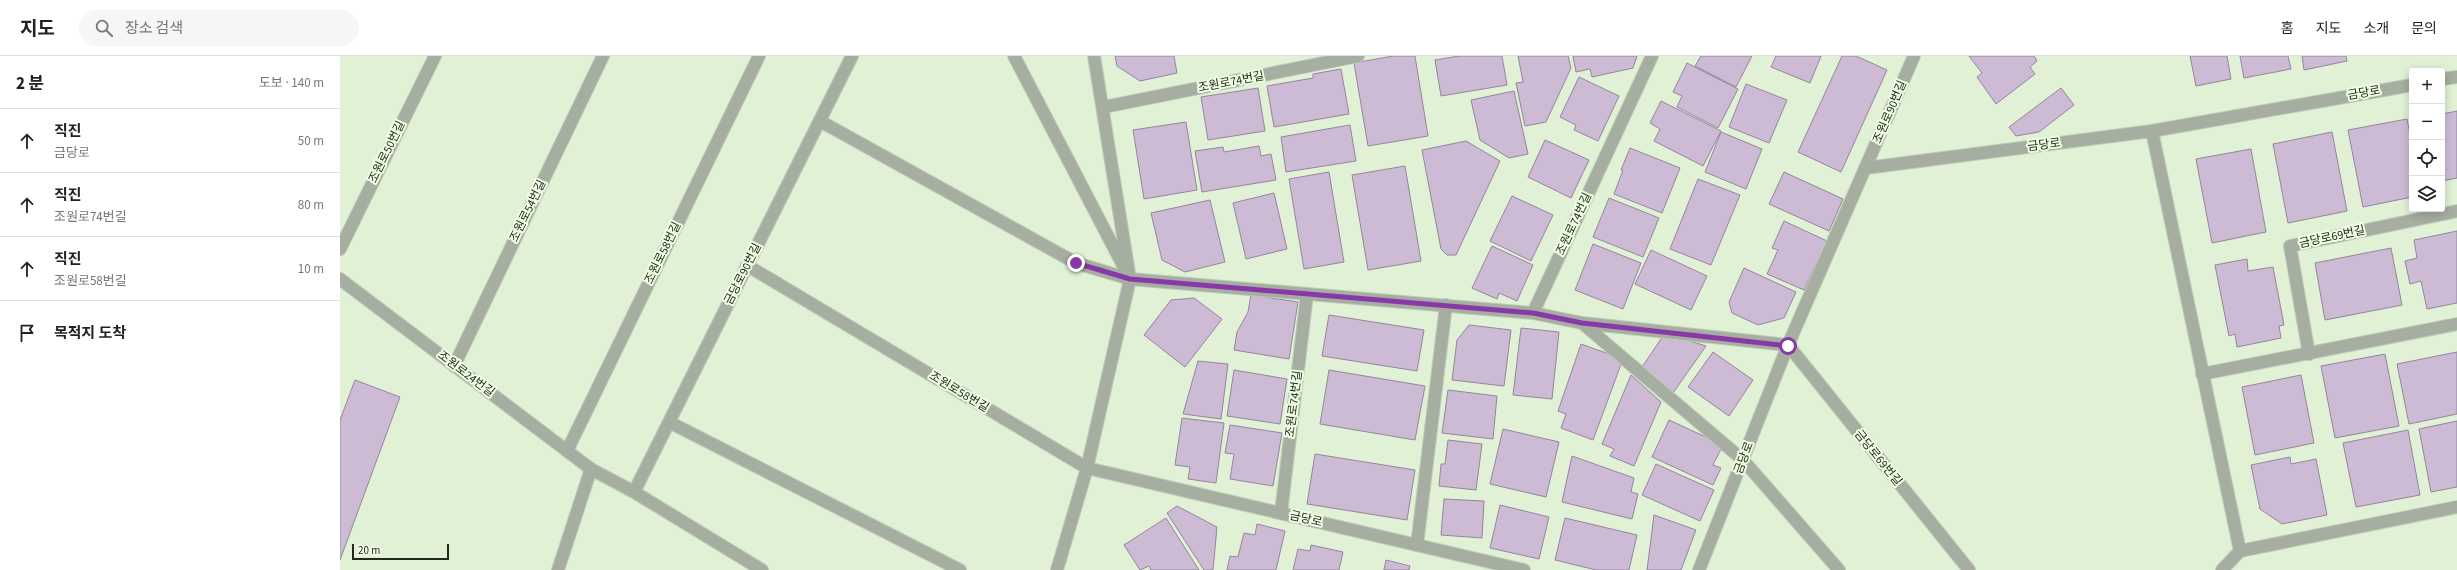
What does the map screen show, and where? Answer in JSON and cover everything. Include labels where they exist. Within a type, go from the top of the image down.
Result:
[{"type":"street","name":"조원로50번길","points":[[340,249],[434,56]]},
{"type":"street","name":"조원로54번길","points":[[454,366],[603,56]]},
{"type":"street","name":"조원로58번길","points":[[567,451],[759,56]]},
{"type":"street","name":"금당로90번길","points":[[634,492],[852,56]]},
{"type":"street","points":[[1014,56],[1130,279]]},
{"type":"street","points":[[1057,570],[1087,468],[1130,279],[1104,107],[1094,56]]},
{"type":"street","name":"조원로74번길","points":[[1104,107],[1358,56]]},
{"type":"street","name":"조원로74번길","points":[[1533,313],[1652,56]]},
{"type":"street","name":"조원로90번길","points":[[1866,168],[1914,56]]},
{"type":"street","points":[[2445,79],[2457,77]]},
{"type":"street","name":"금당로","points":[[1700,570],[1788,346],[1866,168],[2152,130],[2409,85]]},
{"type":"street","points":[[820,121],[1076,263],[1130,279],[1533,313],[1582,323],[1788,346]]},
{"type":"street","points":[[2152,130],[2240,552]]},
{"type":"street","name":"금당로69번길","points":[[2309,354],[2290,246],[2457,211]]},
{"type":"street","name":"조원로58번길","points":[[748,266],[1087,468]]},
{"type":"street","name":"조원로24번길","points":[[340,279],[591,469]]},
{"type":"street","name":"조원로74번길","points":[[1280,513],[1307,294]]},
{"type":"street","points":[[1417,545],[1446,306]]},
{"type":"street","points":[[1582,323],[1743,460],[1839,570]]},
{"type":"street","points":[[2202,374],[2457,324]]},
{"type":"street","name":"금당로69번길","points":[[1788,346],[1969,570]]},
{"type":"street","points":[[669,422],[960,570]]},
{"type":"street","name":"금당로","points":[[1087,468],[1524,570]]},
{"type":"street","points":[[566,570],[560,564],[591,469],[634,492],[762,570]]},
{"type":"street","points":[[2222,570],[2240,552],[2457,507]]},
{"type":"building","points":[[1115,56],[1174,56],[1177,73],[1140,81],[1117,66]]},
{"type":"building","points":[[1393,56],[1415,56],[1428,136],[1368,146],[1354,63]]},
{"type":"building","points":[[1459,56],[1502,56],[1507,85],[1441,96],[1435,60]]},
{"type":"building","points":[[1518,56],[1568,56],[1571,68],[1546,122],[1525,126],[1516,83],[1523,82]]},
{"type":"building","points":[[1573,56],[1637,56],[1633,68],[1592,77],[1590,69],[1576,72]]},
{"type":"building","points":[[1701,56],[1752,56],[1736,87],[1695,66]]},
{"type":"building","points":[[1776,56],[1821,56],[1810,83],[1771,67]]},
{"type":"building","points":[[1842,56],[1856,56],[1887,70],[1841,172],[1798,152]]},
{"type":"building","points":[[1969,56],[2034,56],[2037,61],[2030,67],[2035,74],[1996,104],[1977,77],[1982,73]]},
{"type":"building","points":[[2190,56],[2227,56],[2231,79],[2196,86]]},
{"type":"building","points":[[2240,56],[2288,56],[2291,69],[2244,78]]},
{"type":"building","points":[[2302,56],[2346,56],[2347,61],[2304,70]]},
{"type":"building","points":[[1687,63],[1738,89],[1718,128],[1677,107],[1682,96],[1673,92]]},
{"type":"building","points":[[1341,69],[1349,114],[1274,127],[1267,86],[1313,78],[1313,74]]},
{"type":"building","points":[[1579,77],[1619,96],[1598,141],[1574,130],[1576,125],[1560,117]]},
{"type":"building","points":[[1746,84],[1787,100],[1769,143],[1729,127]]},
{"type":"building","points":[[1258,88],[1265,131],[1208,140],[1201,97]]},
{"type":"building","points":[[2061,88],[2074,105],[2039,132],[2016,136],[2009,127]]},
{"type":"building","points":[[1514,91],[1528,154],[1509,158],[1480,140],[1471,100]]},
{"type":"building","points":[[1661,101],[1721,131],[1703,166],[1654,141],[1660,129],[1650,123]]},
{"type":"building","points":[[2457,111],[2457,178],[2445,180],[2445,140],[2445,113]]},
{"type":"building","points":[[2407,119],[2409,129],[2409,198],[2363,207],[2348,130]]},
{"type":"building","points":[[1186,122],[1197,190],[1144,199],[1133,130]]},
{"type":"building","points":[[1350,125],[1356,161],[1286,172],[1281,137]]},
{"type":"building","points":[[1721,132],[1762,149],[1746,189],[1705,172]]},
{"type":"building","points":[[2332,132],[2347,211],[2288,223],[2273,144]]},
{"type":"building","points":[[1545,140],[1589,160],[1571,198],[1528,177]]},
{"type":"building","points":[[1466,141],[1500,161],[1456,255],[1447,255],[1441,249],[1422,150]]},
{"type":"building","points":[[1259,146],[1261,156],[1271,154],[1276,180],[1202,192],[1195,151],[1223,147],[1224,152]]},
{"type":"building","points":[[1630,148],[1680,168],[1662,213],[1614,194],[1623,170],[1621,170]]},
{"type":"building","points":[[2251,149],[2266,232],[2212,243],[2196,159]]},
{"type":"building","points":[[1405,166],[1421,261],[1368,270],[1352,175]]},
{"type":"building","points":[[1329,172],[1344,262],[1304,269],[1289,179]]},
{"type":"building","points":[[1784,172],[1843,199],[1829,231],[1769,204]]},
{"type":"building","points":[[1698,179],[1740,195],[1711,265],[1670,249]]},
{"type":"building","points":[[1274,193],[1287,249],[1246,259],[1233,203]]},
{"type":"building","points":[[1512,196],[1553,215],[1531,261],[1490,241]]},
{"type":"building","points":[[1609,198],[1659,218],[1643,257],[1593,237]]},
{"type":"building","points":[[1210,200],[1225,262],[1185,272],[1162,260],[1151,213]]},
{"type":"building","points":[[1784,221],[1827,241],[1804,290],[1767,274],[1778,250],[1772,248]]},
{"type":"building","points":[[2457,231],[2457,303],[2427,309],[2421,281],[2410,284],[2405,261],[2417,258],[2414,240]]},
{"type":"building","points":[[1593,244],[1641,263],[1623,309],[1575,290]]},
{"type":"building","points":[[1492,246],[1533,265],[1517,301],[1499,293],[1497,299],[1472,288]]},
{"type":"building","points":[[2391,248],[2402,305],[2325,320],[2315,263]]},
{"type":"building","points":[[1651,250],[1707,276],[1691,310],[1635,284]]},
{"type":"building","points":[[2247,259],[2248,271],[2273,267],[2284,325],[2279,326],[2281,338],[2237,347],[2235,334],[2229,336],[2215,265]]},
{"type":"building","points":[[1744,268],[1796,292],[1784,318],[1758,325],[1732,313],[1729,302]]},
{"type":"building","points":[[1251,295],[1298,302],[1289,359],[1234,350],[1237,332],[1248,312]]},
{"type":"building","points":[[1194,298],[1222,319],[1185,367],[1144,335],[1171,300]]},
{"type":"building","points":[[1329,315],[1424,330],[1417,371],[1322,356]]},
{"type":"building","points":[[1469,325],[1511,330],[1504,386],[1452,380],[1457,340]]},
{"type":"building","points":[[1521,328],[1559,332],[1552,399],[1513,395]]},
{"type":"building","points":[[1665,333],[1706,346],[1673,393],[1640,370]]},
{"type":"building","points":[[1581,344],[1623,359],[1593,440],[1561,428],[1566,414],[1558,411]]},
{"type":"building","points":[[1713,352],[1753,380],[1729,416],[1688,387]]},
{"type":"building","points":[[2457,352],[2457,414],[2409,424],[2397,364]]},
{"type":"building","points":[[2385,354],[2399,426],[2335,438],[2321,366]]},
{"type":"building","points":[[1198,361],[1228,364],[1221,419],[1183,414]]},
{"type":"building","points":[[1234,370],[1287,379],[1280,424],[1227,416]]},
{"type":"building","points":[[1329,370],[1425,386],[1415,440],[1320,424]]},
{"type":"building","points":[[1631,375],[1661,402],[1634,466],[1610,456],[1614,449],[1602,444]]},
{"type":"building","points":[[2301,375],[2314,443],[2255,455],[2242,387]]},
{"type":"building","points":[[355,380],[400,397],[340,560],[340,420]]},
{"type":"building","points":[[1448,390],[1497,396],[1493,439],[1442,433]]},
{"type":"building","points":[[1182,418],[1224,423],[1216,483],[1188,479],[1190,467],[1175,465]]},
{"type":"building","points":[[1669,420],[1723,445],[1713,465],[1721,468],[1713,485],[1652,457]]},
{"type":"building","points":[[2457,421],[2457,487],[2431,492],[2419,429]]},
{"type":"building","points":[[1230,425],[1282,433],[1273,486],[1230,479],[1234,454],[1225,453]]},
{"type":"building","points":[[1503,429],[1559,442],[1546,497],[1490,484]]},
{"type":"building","points":[[2408,430],[2420,495],[2356,507],[2343,443]]},
{"type":"building","points":[[1448,440],[1482,444],[1476,490],[1439,486],[1441,464],[1445,464]]},
{"type":"building","points":[[1315,454],[1415,470],[1407,520],[1307,504]]},
{"type":"building","points":[[1572,456],[1634,478],[1631,492],[1638,494],[1632,519],[1562,502]]},
{"type":"building","points":[[2290,457],[2291,464],[2316,459],[2327,515],[2282,524],[2260,509],[2251,465]]},
{"type":"building","points":[[1656,464],[1714,490],[1700,521],[1642,495]]},
{"type":"building","points":[[1444,499],[1484,501],[1482,538],[1441,535]]},
{"type":"building","points":[[1500,505],[1549,517],[1539,559],[1490,548]]},
{"type":"building","points":[[1177,506],[1217,527],[1213,570],[1204,570],[1167,513]]},
{"type":"building","points":[[1654,515],[1696,530],[1681,570],[1647,570]]},
{"type":"building","points":[[1166,518],[1199,570],[1151,570],[1149,566],[1140,570],[1124,545]]},
{"type":"building","points":[[1565,518],[1637,535],[1629,570],[1596,570],[1555,560]]},
{"type":"building","points":[[1257,524],[1285,531],[1276,570],[1227,570],[1230,556],[1238,557],[1244,533],[1255,535]]},
{"type":"building","points":[[1311,545],[1343,552],[1339,570],[1293,570],[1298,549],[1310,551]]},
{"type":"building","points":[[1386,560],[1410,566],[1409,570],[1384,570]]},
{"type":"route","points":[[1076,263],[1130,279],[1533,313],[1582,323],[1788,346]]}]
